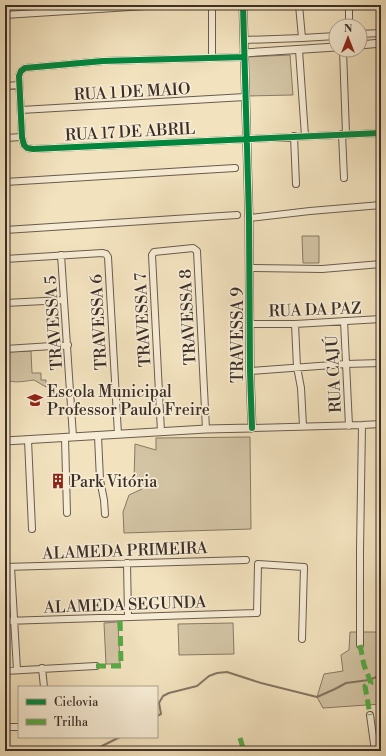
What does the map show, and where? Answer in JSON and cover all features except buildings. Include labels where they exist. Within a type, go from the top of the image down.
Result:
[{"type":"street","points":[[5,15],[160,5]]},
{"type":"street","points":[[212,5],[212,58]]},
{"type":"street","name":"TRAVESSA 9","points":[[243,5],[250,240],[250,371],[252,428]]},
{"type":"street","points":[[299,5],[302,38]]},
{"type":"street","points":[[349,5],[349,18]]},
{"type":"street","points":[[368,34],[381,33]]},
{"type":"street","points":[[244,40],[328,36]]},
{"type":"street","points":[[368,44],[381,43]]},
{"type":"street","points":[[5,138],[22,137],[19,76],[21,71],[25,68],[103,61],[212,58],[328,48]]},
{"type":"street","points":[[299,50],[305,136]]},
{"type":"street","points":[[343,58],[344,178]]},
{"type":"street","points":[[5,86],[19,86]]},
{"type":"street","name":"RUA 1 DE MAIO","points":[[21,110],[245,97]]},
{"type":"street","points":[[246,138],[381,133]]},
{"type":"street","points":[[294,136],[296,184]]},
{"type":"street","name":"RUA 17 DE ABRIL","points":[[22,137],[24,145],[27,148],[33,149],[246,138]]},
{"type":"street","points":[[5,182],[235,168]]},
{"type":"street","points":[[249,218],[381,205]]},
{"type":"street","points":[[5,230],[237,215]]},
{"type":"street","name":"TRAVESSA 7","points":[[161,432],[152,256],[154,252],[193,248],[197,251]]},
{"type":"street","name":"TRAVESSA 8","points":[[197,251],[206,429]]},
{"type":"street","name":"TRAVESSA 6","points":[[61,255],[102,253],[106,254],[108,257],[118,434]]},
{"type":"street","points":[[5,259],[61,255]]},
{"type":"street","name":"TRAVESSA 5","points":[[61,255],[73,437]]},
{"type":"street","points":[[250,268],[322,269],[381,264]]},
{"type":"street","points":[[5,303],[64,300]]},
{"type":"street","name":"RUA DA PAZ","points":[[250,324],[295,324],[381,319]]},
{"type":"street","name":"RUA CAJÚ","points":[[344,321],[349,426]]},
{"type":"street","points":[[295,324],[297,367],[301,388],[302,426]]},
{"type":"street","points":[[5,348],[68,344]]},
{"type":"street","points":[[250,371],[381,363]]},
{"type":"street","points":[[5,441],[206,429],[381,424]]},
{"type":"street","points":[[360,645],[362,425]]},
{"type":"street","points":[[98,436],[100,480],[105,514]]},
{"type":"street","points":[[65,438],[67,513]]},
{"type":"street","points":[[28,440],[32,529]]},
{"type":"street","name":"ALAMEDA PRIMEIRA","points":[[8,567],[246,560]]},
{"type":"street","points":[[127,563],[128,616]]},
{"type":"street","name":"ALAMEDA SEGUNDA","points":[[5,621],[257,613],[258,564],[304,567],[302,639]]},
{"type":"street","points":[[8,567],[14,621],[17,670]]},
{"type":"street","points":[[5,671],[96,666]]},
{"type":"street","points":[[42,668],[44,686]]},
{"type":"street","points":[[370,715],[375,751]]},
{"type":"street","points":[[5,727],[18,727]]},
{"type":"shaded area","points":[[290,55],[293,95],[247,96],[245,57]]},
{"type":"shaded area","points":[[302,236],[319,236],[319,263],[303,263]]},
{"type":"shaded area","points":[[31,351],[32,373],[41,373],[41,380],[46,380],[46,387],[34,380],[18,382],[9,381],[9,375],[5,371],[5,352]]},
{"type":"shaded area","points":[[250,437],[251,529],[124,533],[123,512],[129,495],[142,489],[134,480],[135,444],[156,450],[156,438]]},
{"type":"shaded area","points":[[118,622],[120,664],[106,664],[104,623]]},
{"type":"shaded area","points":[[233,623],[234,654],[179,655],[178,624]]},
{"type":"shaded area","points":[[350,632],[381,632],[381,704],[323,708],[317,697],[324,674],[343,671],[341,655],[349,650]]},
{"type":"waterway","points":[[158,716],[161,714],[159,703],[163,696],[197,686],[209,676],[217,673],[227,672],[261,683],[317,697],[346,683],[369,680],[381,675]]},
{"type":"waterway","points":[[92,751],[118,738]]},
{"type":"marked path","points":[[96,666],[121,666],[120,617]]},
{"type":"marked path","points":[[360,645],[364,665],[371,683],[365,686],[370,715]]},
{"type":"marked path","points":[[240,738],[244,751]]},
{"type":"cycle path","points":[[243,5],[249,218],[252,428]]},
{"type":"cycle path","points":[[244,57],[103,61],[25,68],[21,71],[19,76],[22,137],[24,145],[27,148],[33,149],[381,133]]},
{"type":"place","name":"Escola Municipal Professor Paulo Freire","points":[[35,400]]},
{"type":"place","name":"Park Vitória","points":[[58,481]]}]
